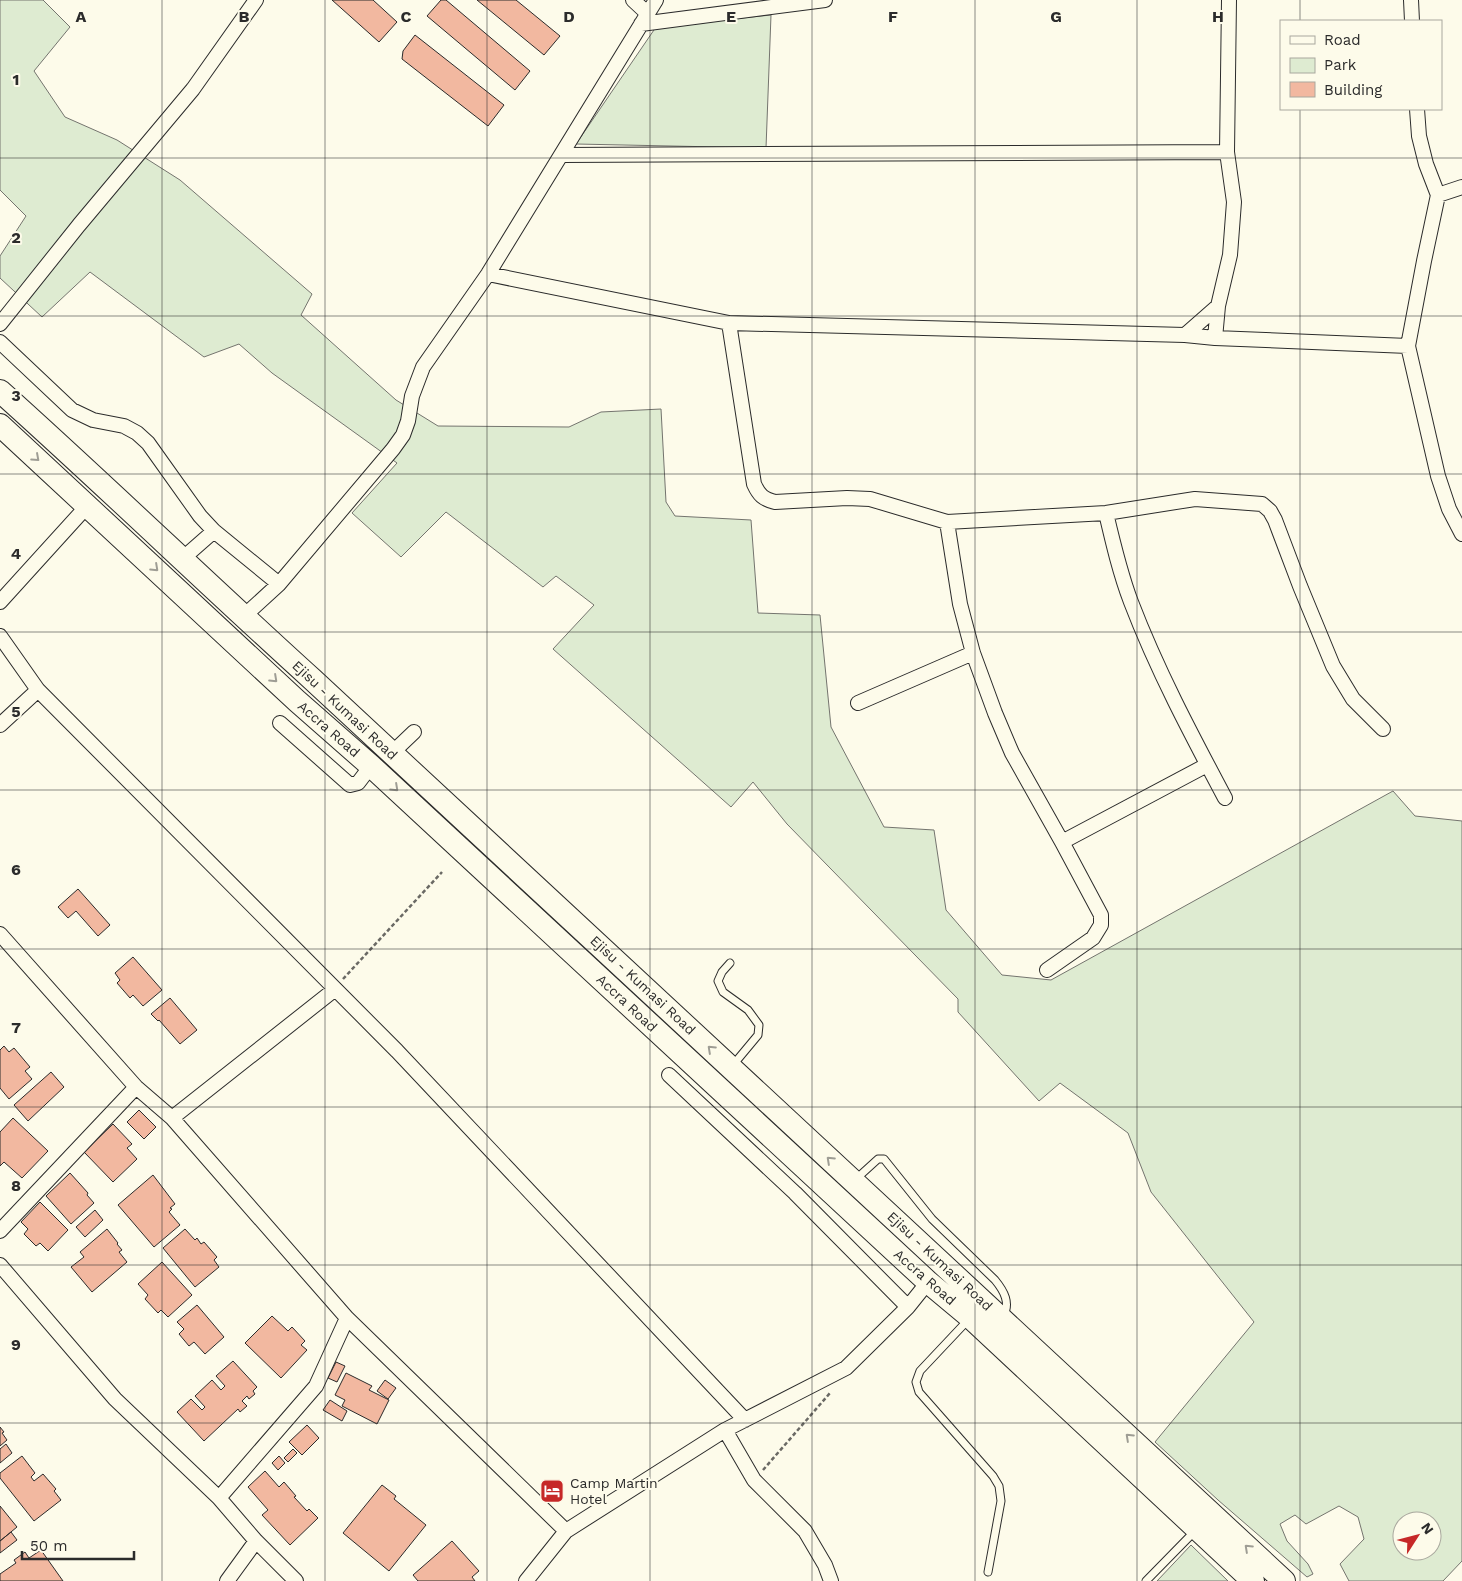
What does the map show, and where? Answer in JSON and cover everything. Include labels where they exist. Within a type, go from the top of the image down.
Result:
[{"type":"highway","name":"Ejisu - Kumasi Road","points":[[0,391],[1284,1581]]},
{"type":"highway","name":"Accra Road","points":[[0,425],[297,700],[372,766],[928,1282],[970,1317],[1253,1581]]},
{"type":"street","points":[[0,324],[79,225],[193,89],[256,0]]},
{"type":"street","points":[[633,0],[644,18]]},
{"type":"street","points":[[243,617],[279,584],[403,435],[408,421],[412,396],[424,367],[488,274],[656,0]]},
{"type":"street","points":[[644,18],[825,0]]},
{"type":"street","points":[[1215,338],[1218,306],[1230,255],[1234,202],[1227,152],[1229,0]]},
{"type":"street","points":[[1411,0],[1412,20]]},
{"type":"street","points":[[1417,110],[1419,136],[1426,164],[1438,195],[1408,346],[1438,476],[1449,509],[1462,534]]},
{"type":"street","points":[[562,155],[1227,152]]},
{"type":"street","points":[[1438,195],[1462,187]]},
{"type":"street","points":[[488,274],[729,323],[1185,335],[1215,338],[1408,346]]},
{"type":"street","points":[[1185,335],[1218,306]]},
{"type":"street","points":[[729,323],[754,484],[759,495],[764,500],[775,502],[847,498],[870,499],[947,522],[1106,514],[1195,499],[1262,504],[1270,511],[1333,666],[1353,699],[1384,730]]},
{"type":"street","points":[[0,342],[72,410],[93,420],[124,426],[137,433],[148,444],[200,516],[214,531],[279,584]]},
{"type":"street","points":[[0,602],[88,505]]},
{"type":"street","points":[[1106,514],[1116,556],[1131,601],[1163,678],[1224,798]]},
{"type":"street","points":[[947,522],[960,604],[973,653],[1012,753],[1100,915],[1101,925],[1093,938],[1047,970]]},
{"type":"street","points":[[181,560],[214,531]]},
{"type":"street","points":[[0,636],[38,690],[334,990],[397,1051],[745,1420]]},
{"type":"street","points":[[858,703],[973,653]]},
{"type":"street","points":[[0,725],[38,690]]},
{"type":"street","points":[[280,723],[350,784],[358,783],[372,766]]},
{"type":"street","points":[[392,753],[414,732]]},
{"type":"street","points":[[1062,842],[1207,764]]},
{"type":"street","points":[[0,934],[136,1087],[172,1118],[348,1318],[566,1531]]},
{"type":"street","points":[[172,1118],[334,990]]},
{"type":"street","points":[[669,1075],[795,1193],[908,1307]]},
{"type":"street","points":[[0,1231],[136,1087]]},
{"type":"street","points":[[0,1265],[116,1399],[218,1498],[256,1541],[296,1581]]},
{"type":"street","points":[[526,1581],[566,1531],[725,1430],[846,1368],[908,1307],[928,1282]]},
{"type":"street","points":[[218,1498],[316,1386],[348,1318]]},
{"type":"street","points":[[725,1430],[754,1480],[805,1531],[825,1565],[831,1581]]},
{"type":"street","points":[[227,1581],[256,1541]]},
{"type":"lane","points":[[730,963],[722,972],[718,981],[723,992],[748,1010],[759,1025],[758,1035],[731,1067]]},
{"type":"lane","points":[[854,1181],[878,1159],[884,1160],[932,1219],[1003,1290],[1008,1304],[1002,1318]]},
{"type":"lane","points":[[970,1317],[920,1371],[916,1382],[919,1392],[994,1476],[999,1486],[1001,1501],[988,1572]]},
{"type":"lane","points":[[1146,1581],[1197,1528]]},
{"type":"path","points":[[334,990],[442,872]]},
{"type":"path","points":[[754,1480],[832,1391],[846,1368]]},
{"type":"green space","points":[[0,0],[43,0],[70,27],[34,71],[65,117],[117,140],[180,180],[312,294],[301,315],[396,400],[438,426],[569,427],[601,412],[661,409],[666,502],[675,516],[751,520],[758,613],[820,615],[831,727],[884,827],[934,830],[946,910],[1002,975],[1051,980],[1393,791],[1415,816],[1462,821],[1462,1561],[1443,1581],[1349,1581],[1340,1564],[1364,1539],[1358,1517],[1339,1506],[1306,1524],[1295,1515],[1280,1524],[1287,1541],[1308,1564],[1313,1574],[1307,1577],[1218,1500],[1155,1442],[1254,1322],[1151,1192],[1128,1133],[1060,1083],[1039,1101],[958,1012],[958,999],[787,824],[753,782],[731,807],[553,649],[594,605],[556,576],[543,587],[446,512],[401,557],[352,513],[397,463],[272,373],[239,344],[204,357],[90,272],[42,317],[0,278],[0,256],[26,216],[0,190]]},
{"type":"green space","points":[[771,15],[766,148],[576,144],[656,27]]},
{"type":"green space","points":[[1191,1545],[1228,1581],[1157,1581]]},
{"type":"building","points":[[332,0],[373,0],[397,22],[379,42]]},
{"type":"building","points":[[441,0],[446,0],[530,71],[515,90],[427,16]]},
{"type":"building","points":[[477,0],[516,0],[560,36],[544,55]]},
{"type":"building","points":[[415,35],[504,105],[488,126],[402,59],[403,51]]},
{"type":"building","points":[[78,889],[110,925],[98,936],[76,911],[68,918],[58,907]]},
{"type":"building","points":[[133,957],[162,990],[143,1006],[133,995],[130,998],[117,983],[120,980],[115,973]]},
{"type":"building","points":[[170,998],[197,1030],[180,1044],[159,1020],[151,1014]]},
{"type":"building","points":[[4,1046],[9,1052],[14,1048],[30,1067],[25,1071],[32,1079],[9,1099],[0,1088],[0,1050]]},
{"type":"building","points":[[51,1072],[64,1087],[28,1121],[14,1105]]},
{"type":"building","points":[[139,1110],[156,1127],[144,1139],[127,1122]]},
{"type":"building","points":[[13,1118],[48,1151],[22,1178],[4,1162],[0,1166],[0,1132]]},
{"type":"building","points":[[113,1124],[132,1144],[127,1148],[137,1159],[113,1182],[84,1152]]},
{"type":"building","points":[[70,1173],[88,1193],[87,1195],[94,1203],[71,1224],[46,1196]]},
{"type":"building","points":[[153,1175],[175,1204],[170,1208],[172,1209],[169,1212],[180,1225],[154,1247],[118,1205]]},
{"type":"building","points":[[40,1202],[68,1230],[48,1251],[40,1243],[36,1246],[24,1234],[28,1229],[21,1222]]},
{"type":"building","points":[[95,1210],[103,1220],[85,1237],[76,1227]]},
{"type":"building","points":[[107,1229],[118,1243],[122,1250],[119,1252],[127,1262],[92,1292],[71,1267],[84,1257],[80,1252]]},
{"type":"building","points":[[185,1229],[195,1240],[197,1238],[201,1244],[204,1242],[217,1257],[214,1260],[219,1267],[195,1287],[163,1248]]},
{"type":"building","points":[[162,1262],[192,1295],[168,1317],[161,1310],[158,1313],[145,1299],[148,1295],[138,1284]]},
{"type":"building","points":[[197,1305],[224,1337],[205,1354],[194,1342],[189,1346],[179,1334],[184,1329],[177,1322]]},
{"type":"building","points":[[272,1316],[288,1331],[292,1327],[305,1341],[301,1345],[307,1350],[281,1378],[245,1343]]},
{"type":"building","points":[[233,1361],[257,1387],[253,1391],[255,1394],[249,1399],[247,1396],[242,1401],[247,1406],[240,1412],[238,1409],[204,1441],[177,1412],[191,1399],[202,1410],[205,1407],[195,1396],[212,1380],[221,1390],[225,1386],[216,1376]]},
{"type":"building","points":[[336,1362],[345,1366],[337,1382],[328,1378]]},
{"type":"building","points":[[346,1373],[372,1386],[369,1390],[389,1400],[377,1424],[342,1406],[345,1400],[335,1395]]},
{"type":"building","points":[[385,1380],[396,1388],[388,1399],[377,1391]]},
{"type":"building","points":[[330,1400],[347,1411],[342,1421],[323,1410]]},
{"type":"building","points":[[307,1425],[319,1438],[302,1455],[289,1442]]},
{"type":"building","points":[[0,1427],[7,1440],[0,1446]]},
{"type":"building","points":[[6,1444],[12,1453],[0,1463],[0,1449]]},
{"type":"building","points":[[293,1449],[297,1453],[288,1462],[284,1458]]},
{"type":"building","points":[[22,1456],[35,1473],[31,1477],[34,1481],[43,1474],[56,1489],[54,1491],[61,1500],[34,1521],[0,1478],[0,1473]]},
{"type":"building","points":[[279,1456],[285,1463],[278,1470],[272,1463]]},
{"type":"building","points":[[265,1471],[279,1487],[284,1482],[307,1511],[309,1509],[318,1518],[290,1545],[262,1515],[268,1510],[248,1487]]},
{"type":"building","points":[[382,1485],[396,1496],[394,1499],[426,1525],[389,1571],[343,1533]]},
{"type":"building","points":[[0,1506],[17,1527],[0,1541]]},
{"type":"building","points":[[11,1532],[17,1540],[0,1553],[0,1541]]},
{"type":"building","points":[[452,1541],[479,1571],[472,1577],[475,1581],[418,1581],[413,1575]]},
{"type":"building","points":[[41,1550],[63,1581],[0,1581],[0,1574],[16,1563],[14,1560],[25,1552],[29,1558]]},
{"type":"place","name":"Camp Martin Hotel","points":[[552,1491]]}]
